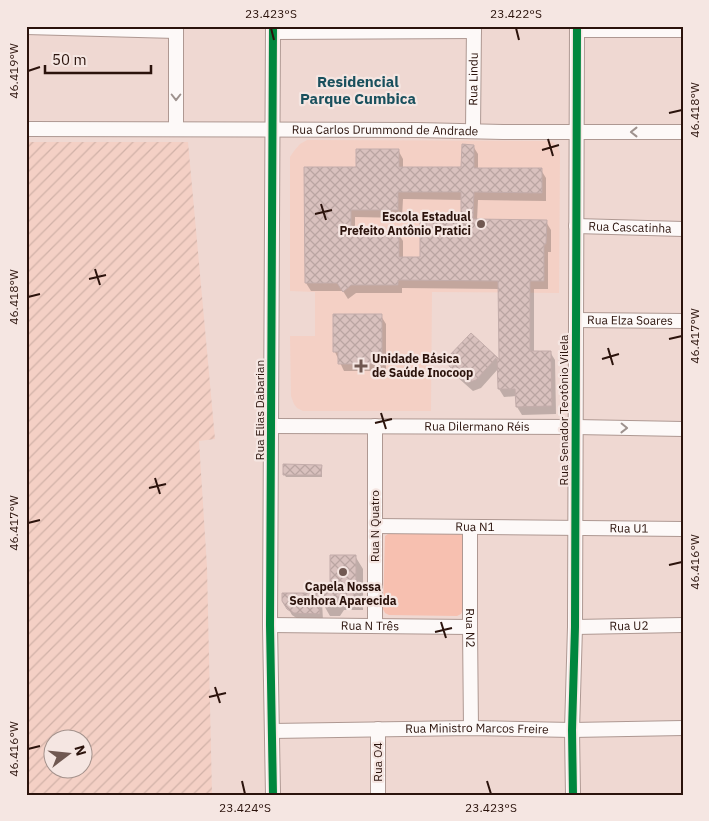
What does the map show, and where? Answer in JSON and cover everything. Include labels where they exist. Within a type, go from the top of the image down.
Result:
[{"type":"street","points":[[26,27],[176,29],[176,130]]},
{"type":"street","points":[[578,28],[683,30]]},
{"type":"street","name":"Rua Senador Teotônio Vilela","points":[[573,795],[578,28]]},
{"type":"street","points":[[273,29],[474,29]]},
{"type":"street","name":"Rua Elias Dabarian","points":[[273,29],[270,625],[273,795]]},
{"type":"street","name":"Rua Lindu","points":[[473,131],[474,29]]},
{"type":"street","name":"Rua Carlos Drummond de Andrade","points":[[26,128],[683,132]]},
{"type":"street","name":"Rua Cascatinha","points":[[576,226],[683,229]]},
{"type":"street","name":"Rua Elza Soares","points":[[576,320],[683,321]]},
{"type":"street","name":"Rua Dilermano Réis","points":[[271,426],[683,429]]},
{"type":"street","name":"Rua N Quatro","points":[[375,626],[376,426]]},
{"type":"street","name":"Rua N1","points":[[375,526],[575,528]]},
{"type":"street","name":"Rua N2","points":[[470,528],[471,728]]},
{"type":"street","name":"Rua U1","points":[[575,528],[683,530]]},
{"type":"street","name":"Rua N Três","points":[[270,625],[470,627]]},
{"type":"street","name":"Rua U2","points":[[575,627],[683,625]]},
{"type":"street","name":"Rua Ministro Marcos Freire","points":[[272,731],[471,728],[572,730],[683,728]]},
{"type":"street","name":"Rua O4","points":[[378,729],[378,795]]},
{"type":"shaded area","points":[[307,140],[549,141],[557,146],[560,152],[559,293],[432,292],[431,411],[303,411],[294,404],[291,396],[290,336],[315,336],[315,292],[290,291],[290,157],[300,144]]},
{"type":"shaded area","points":[[26,142],[188,142],[215,439],[199,441],[207,567],[212,795],[26,795]]},
{"type":"shaded area","points":[[391,532],[459,533],[462,535],[464,538],[463,610],[461,614],[457,616],[389,615],[385,613],[383,609],[385,536]]},
{"type":"building","points":[[462,144],[474,145],[474,168],[542,168],[542,193],[474,192],[473,219],[547,220],[546,244],[544,244],[544,281],[530,281],[530,351],[551,351],[552,406],[516,407],[515,389],[498,389],[498,281],[398,280],[398,285],[351,285],[343,292],[337,283],[305,283],[304,167],[356,167],[356,149],[399,149],[399,167],[461,167]],"holes":[[[398,192],[461,192],[461,219],[420,218],[420,257],[399,257],[399,232],[351,231],[351,210],[398,210]]]},
{"type":"building","points":[[333,314],[382,314],[382,364],[338,364],[338,352],[333,352]]},
{"type":"building","points":[[471,333],[497,357],[476,380],[467,383],[450,367],[446,359]]},
{"type":"building","points":[[283,464],[322,465],[321,475],[283,475]]},
{"type":"building","name":"Capela Nossa Senhora Aparecida","points":[[330,555],[356,555],[356,597],[337,597],[333,603],[321,603],[321,590],[330,590]]},
{"type":"building","points":[[282,593],[319,593],[320,614],[293,613],[287,609],[282,601]]},
{"type":"cycle path","points":[[273,26],[270,625],[273,795]]},
{"type":"cycle path","points":[[573,795],[577,26]]},
{"type":"place","name":"Escola Estadual Prefeito Antônio Pratici","points":[[481,224]]},
{"type":"place","name":"Unidade Básica de Saúde Inocoop","points":[[361,366]]},
{"type":"place","name":"Capela Nossa Senhora Aparecida","points":[[343,572]]},
{"type":"district","name":"Residencial Parque Cumbica","points":[[358,90]]}]
